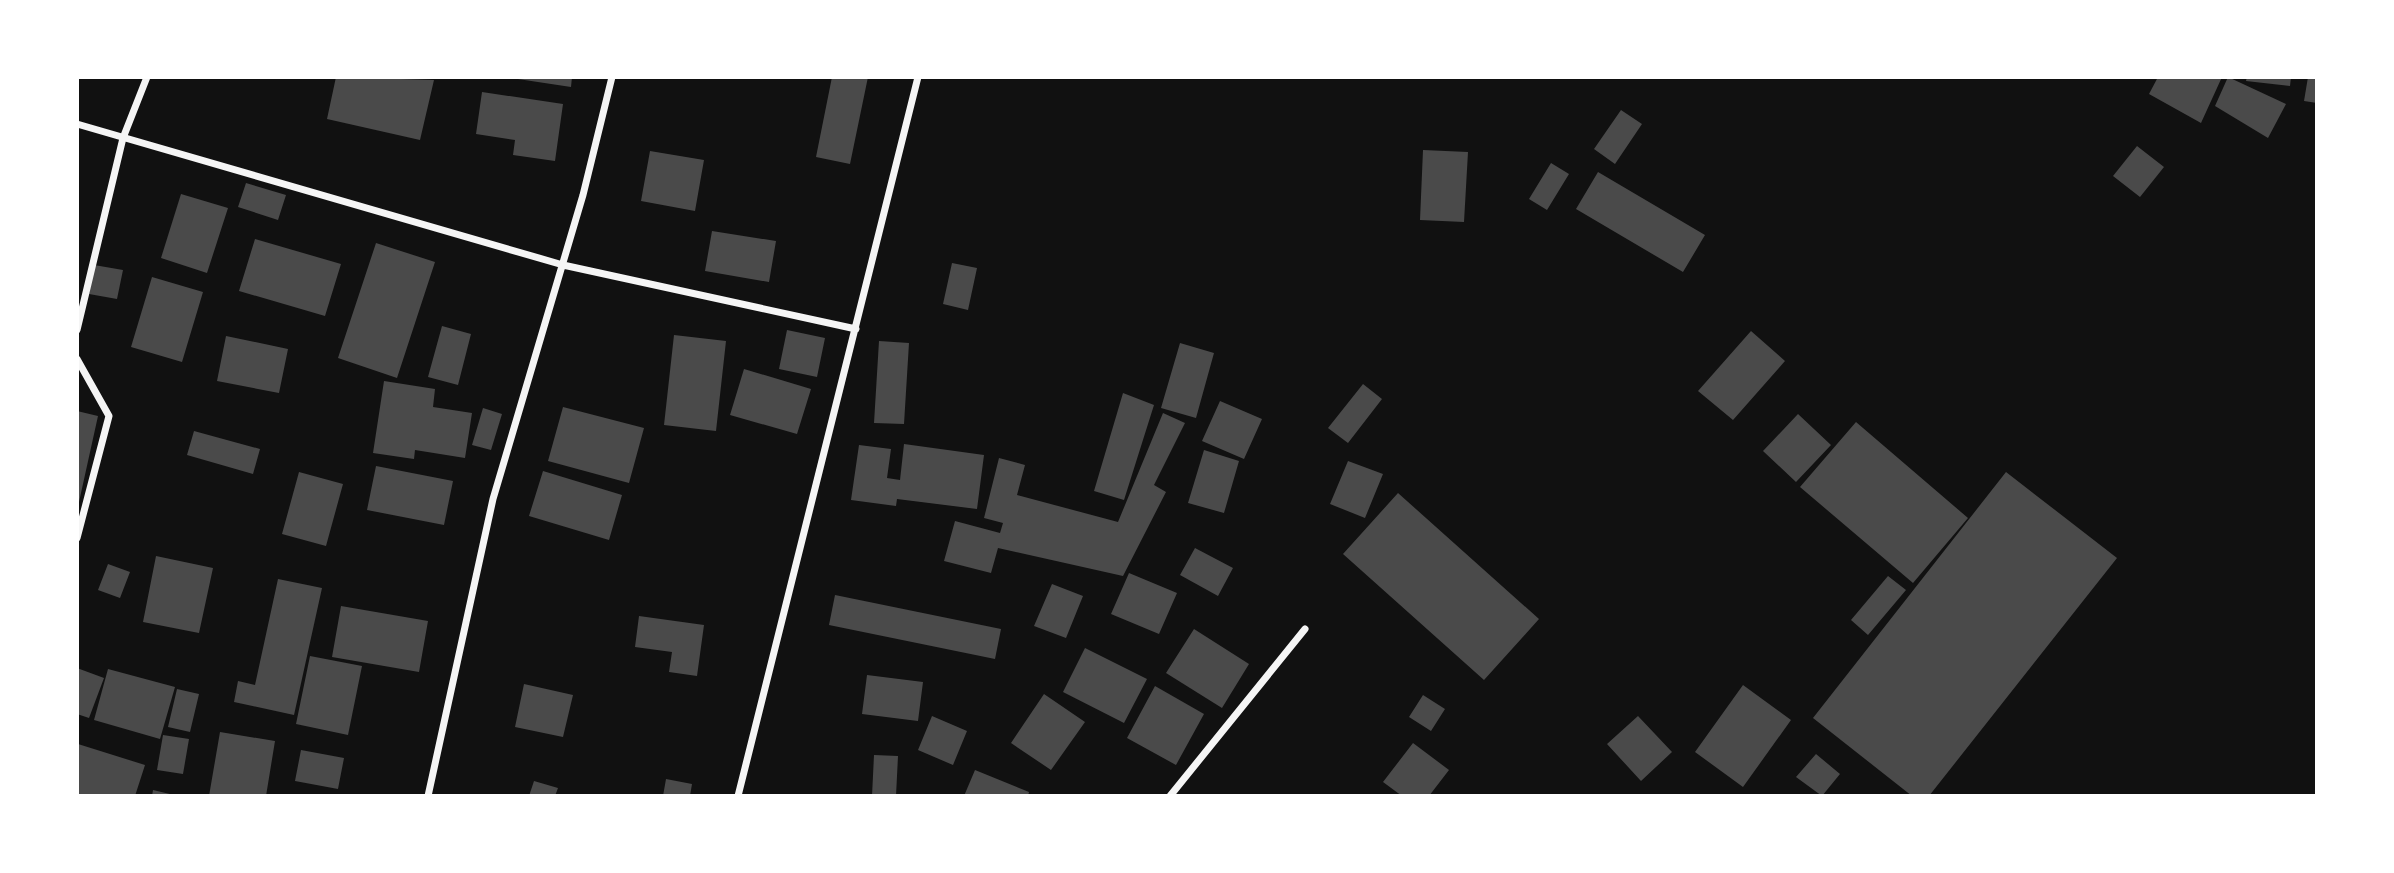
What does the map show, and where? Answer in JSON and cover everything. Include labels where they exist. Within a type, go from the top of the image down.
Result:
[{"type":"street","points":[[77,330],[123,138],[147,77]]},
{"type":"street","points":[[428,796],[493,499],[563,265],[612,77]]},
{"type":"street","points":[[738,796],[918,77]]},
{"type":"street","points":[[77,124],[563,265],[856,329]]},
{"type":"street","points":[[77,359],[109,416],[77,538]]},
{"type":"street","points":[[1170,796],[1305,629]]},
{"type":"building","points":[[336,77],[434,80],[420,140],[327,119]]},
{"type":"building","points":[[504,77],[572,77],[571,87]]},
{"type":"building","points":[[832,77],[868,77],[850,164],[816,157]]},
{"type":"building","points":[[2158,77],[2222,77],[2201,123],[2149,94]]},
{"type":"building","points":[[2228,77],[2286,104],[2268,138],[2215,106]]},
{"type":"building","points":[[2247,77],[2291,77],[2290,86],[2246,81]]},
{"type":"building","points":[[2308,77],[2317,77],[2317,103],[2304,101]]},
{"type":"building","points":[[482,92],[563,104],[555,161],[513,155],[515,140],[476,134]]},
{"type":"building","points":[[1621,110],[1642,124],[1615,164],[1594,149]]},
{"type":"building","points":[[2137,146],[2164,167],[2140,197],[2113,176]]},
{"type":"building","points":[[1423,150],[1468,152],[1464,222],[1420,220]]},
{"type":"building","points":[[650,151],[704,160],[695,211],[641,201]]},
{"type":"building","points":[[1551,163],[1569,174],[1547,210],[1529,199]]},
{"type":"building","points":[[1598,172],[1705,235],[1683,272],[1576,209]]},
{"type":"building","points":[[246,183],[286,195],[278,220],[238,207]]},
{"type":"building","points":[[181,194],[228,208],[207,273],[161,258]]},
{"type":"building","points":[[712,231],[776,241],[769,282],[705,271]]},
{"type":"building","points":[[255,239],[341,264],[325,316],[239,291]]},
{"type":"building","points":[[376,243],[435,262],[397,378],[338,358]]},
{"type":"building","points":[[952,263],[977,268],[968,310],[943,304]]},
{"type":"building","points":[[94,265],[123,270],[117,299],[89,294]]},
{"type":"building","points":[[152,277],[203,292],[182,362],[131,347]]},
{"type":"building","points":[[442,326],[471,334],[458,385],[428,377]]},
{"type":"building","points":[[787,330],[825,338],[817,377],[779,369]]},
{"type":"building","points":[[1751,331],[1785,361],[1733,420],[1698,391]]},
{"type":"building","points":[[674,335],[726,341],[716,431],[664,425]]},
{"type":"building","points":[[226,336],[288,349],[279,393],[217,381]]},
{"type":"building","points":[[879,341],[909,343],[904,424],[874,423]]},
{"type":"building","points":[[1180,343],[1214,353],[1196,418],[1161,408]]},
{"type":"building","points":[[744,369],[811,389],[797,434],[730,415]]},
{"type":"building","points":[[384,381],[435,389],[433,407],[472,413],[465,458],[415,450],[414,459],[373,453]]},
{"type":"building","points":[[1363,384],[1382,399],[1348,443],[1328,428]]},
{"type":"building","points":[[1123,393],[1154,405],[1124,500],[1094,491]]},
{"type":"building","points":[[1220,401],[1262,419],[1244,459],[1202,441]]},
{"type":"building","points":[[563,407],[644,428],[629,483],[548,461]]},
{"type":"building","points":[[483,408],[502,414],[491,450],[472,445]]},
{"type":"building","points":[[77,411],[98,416],[79,502],[77,501]]},
{"type":"building","points":[[1163,413],[1185,423],[1154,485],[1166,492],[1123,576],[998,548],[991,573],[944,561],[955,521],[1000,533],[1003,523],[984,518],[999,458],[1025,465],[1017,495],[1118,522]]},
{"type":"building","points":[[1798,414],[1831,445],[1796,482],[1763,451]]},
{"type":"building","points":[[1856,422],[1968,518],[1913,583],[1800,487]]},
{"type":"building","points":[[194,431],[260,449],[253,474],[187,455]]},
{"type":"building","points":[[904,444],[984,455],[977,509],[897,499],[896,506],[851,500],[859,445],[891,449],[887,478],[900,480]]},
{"type":"building","points":[[1204,450],[1239,461],[1224,513],[1188,503]]},
{"type":"building","points":[[1348,461],[1383,474],[1365,518],[1330,504]]},
{"type":"building","points":[[376,466],[453,481],[444,525],[367,510]]},
{"type":"building","points":[[543,471],[622,495],[609,540],[529,516]]},
{"type":"building","points":[[299,472],[343,484],[326,546],[282,534]]},
{"type":"building","points":[[2006,472],[2117,558],[1929,796],[1912,796],[1813,718]]},
{"type":"building","points":[[1398,493],[1539,619],[1484,680],[1343,554]]},
{"type":"building","points":[[1195,548],[1233,568],[1218,596],[1180,575]]},
{"type":"building","points":[[156,556],[213,568],[199,633],[143,622]]},
{"type":"building","points":[[108,564],[130,572],[120,598],[98,590]]},
{"type":"building","points":[[1129,573],[1177,593],[1159,634],[1111,614]]},
{"type":"building","points":[[1888,576],[1906,590],[1868,635],[1851,620]]},
{"type":"building","points":[[278,579],[322,588],[294,715],[234,702],[238,681],[255,685]]},
{"type":"building","points":[[1052,584],[1083,596],[1066,638],[1034,626]]},
{"type":"building","points":[[835,595],[1001,629],[995,659],[829,625]]},
{"type":"building","points":[[341,606],[428,621],[419,672],[332,657]]},
{"type":"building","points":[[639,616],[704,625],[697,676],[669,672],[672,652],[635,647]]},
{"type":"building","points":[[1194,629],[1249,664],[1222,708],[1166,673]]},
{"type":"building","points":[[1085,648],[1147,679],[1124,723],[1063,692]]},
{"type":"building","points":[[310,656],[362,666],[348,735],[296,724]]},
{"type":"building","points":[[77,668],[104,678],[89,718],[77,714]]},
{"type":"building","points":[[108,669],[175,687],[160,739],[94,720]]},
{"type":"building","points":[[867,675],[923,682],[918,721],[862,714]]},
{"type":"building","points":[[524,684],[573,695],[563,737],[515,727]]},
{"type":"building","points":[[1743,685],[1791,720],[1743,787],[1695,752]]},
{"type":"building","points":[[1155,686],[1204,714],[1176,765],[1127,738]]},
{"type":"building","points":[[177,689],[199,694],[190,732],[168,727]]},
{"type":"building","points":[[1044,694],[1085,722],[1051,770],[1011,743]]},
{"type":"building","points":[[1423,695],[1445,709],[1431,731],[1409,717]]},
{"type":"building","points":[[932,716],[967,731],[953,765],[918,750]]},
{"type":"building","points":[[1638,716],[1672,752],[1641,781],[1607,744]]},
{"type":"building","points":[[220,732],[275,741],[266,796],[209,796]]},
{"type":"building","points":[[163,735],[189,739],[183,774],[157,770]]},
{"type":"building","points":[[1413,743],[1449,770],[1429,796],[1402,796],[1383,782]]},
{"type":"building","points":[[78,744],[145,765],[135,796],[77,796]]},
{"type":"building","points":[[301,750],[344,758],[338,789],[295,781]]},
{"type":"building","points":[[1816,754],[1840,774],[1822,796],[1796,777]]},
{"type":"building","points":[[874,755],[898,756],[896,796],[872,796]]},
{"type":"building","points":[[975,770],[1029,792],[1028,796],[964,796]]},
{"type":"building","points":[[666,779],[692,784],[690,796],[663,796]]},
{"type":"building","points":[[534,781],[558,788],[555,796],[529,796]]},
{"type":"building","points":[[153,790],[174,795],[174,796],[152,796]]}]
